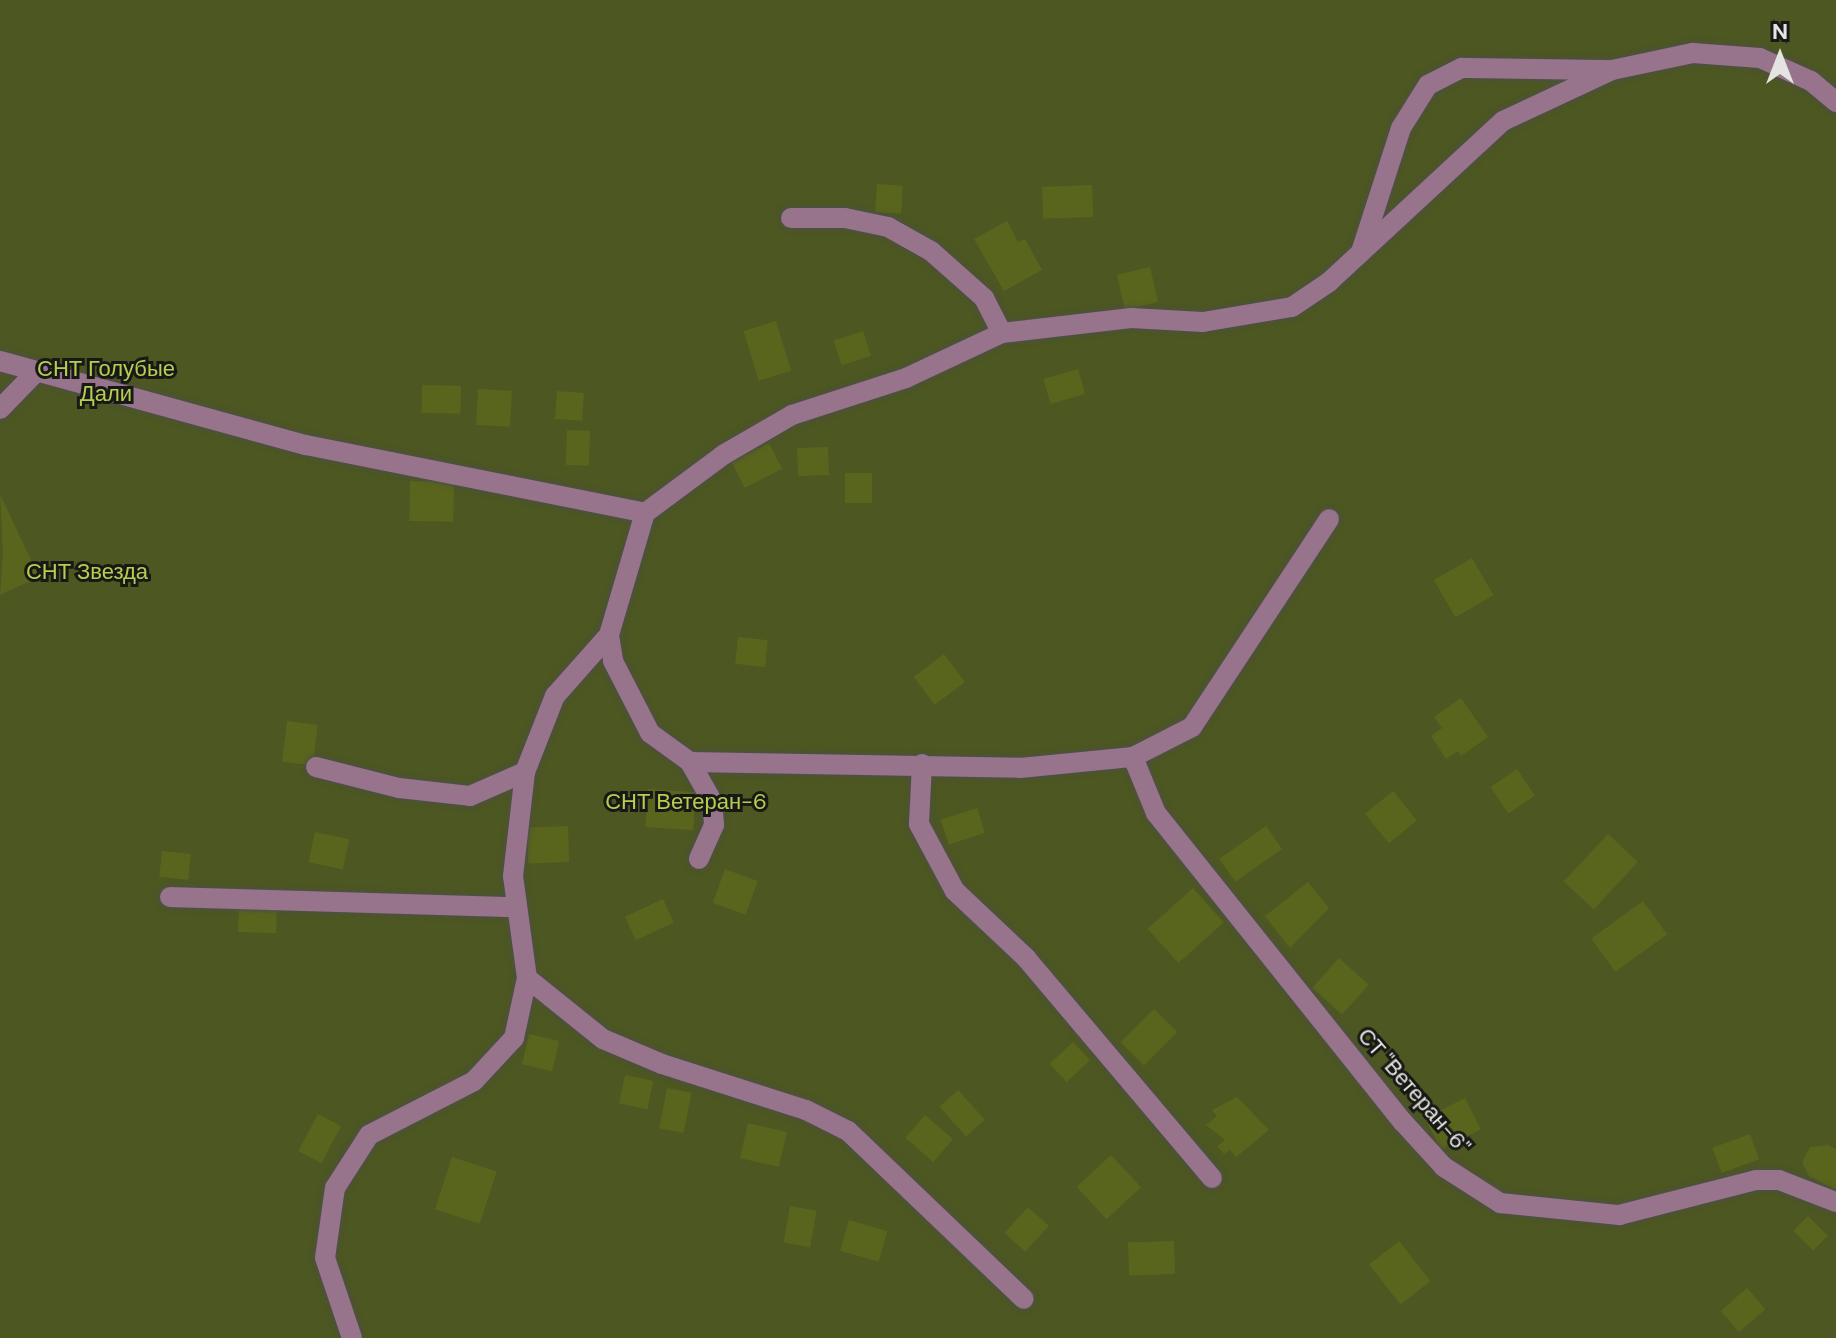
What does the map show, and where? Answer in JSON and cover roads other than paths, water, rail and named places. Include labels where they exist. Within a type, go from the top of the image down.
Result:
[{"type":"lane","points":[[1360,253],[1401,128],[1428,85],[1462,68],[1612,70],[1693,53],[1760,58],[1811,81],[1836,102]]},
{"type":"lane","points":[[352,1338],[325,1258],[335,1188],[369,1135],[474,1081],[514,1038],[527,978],[514,907],[515,834],[525,772],[555,696],[609,635],[645,513],[723,455],[792,415],[906,378],[1002,333],[1131,318],[1203,322],[1292,307],[1360,253],[1503,121],[1612,70]]},
{"type":"lane","points":[[791,218],[845,218],[888,227],[931,251],[984,298],[1002,333]]},
{"type":"lane","points":[[0,361],[306,445],[645,513]]},
{"type":"lane","points":[[0,409],[37,371]]},
{"type":"lane","points":[[690,762],[1020,768],[1133,757],[1192,727],[1329,519]]},
{"type":"lane","points":[[609,635],[613,661],[650,733],[690,762],[712,801],[714,825],[699,859]]},
{"type":"lane","name":"СТ \"Ветеран-6\"","points":[[1133,757],[1156,813],[1403,1122],[1444,1167],[1500,1203],[1619,1215],[1756,1180],[1779,1180],[1836,1202]]},
{"type":"lane","points":[[922,764],[919,824],[955,891],[1026,958],[1212,1178]]},
{"type":"lane","points":[[316,767],[399,788],[470,796],[525,772]]},
{"type":"lane","points":[[170,897],[514,907]]},
{"type":"lane","points":[[527,978],[603,1039],[662,1064],[806,1110],[848,1131],[1024,1299]]},
{"type":"park label","name":"СНТ Голубые Дали","points":[[106,380]]},
{"type":"park label","name":"СНТ Звезда","points":[[87,572]]},
{"type":"park label","name":"СНТ Ветеран-6","points":[[686,802]]}]
